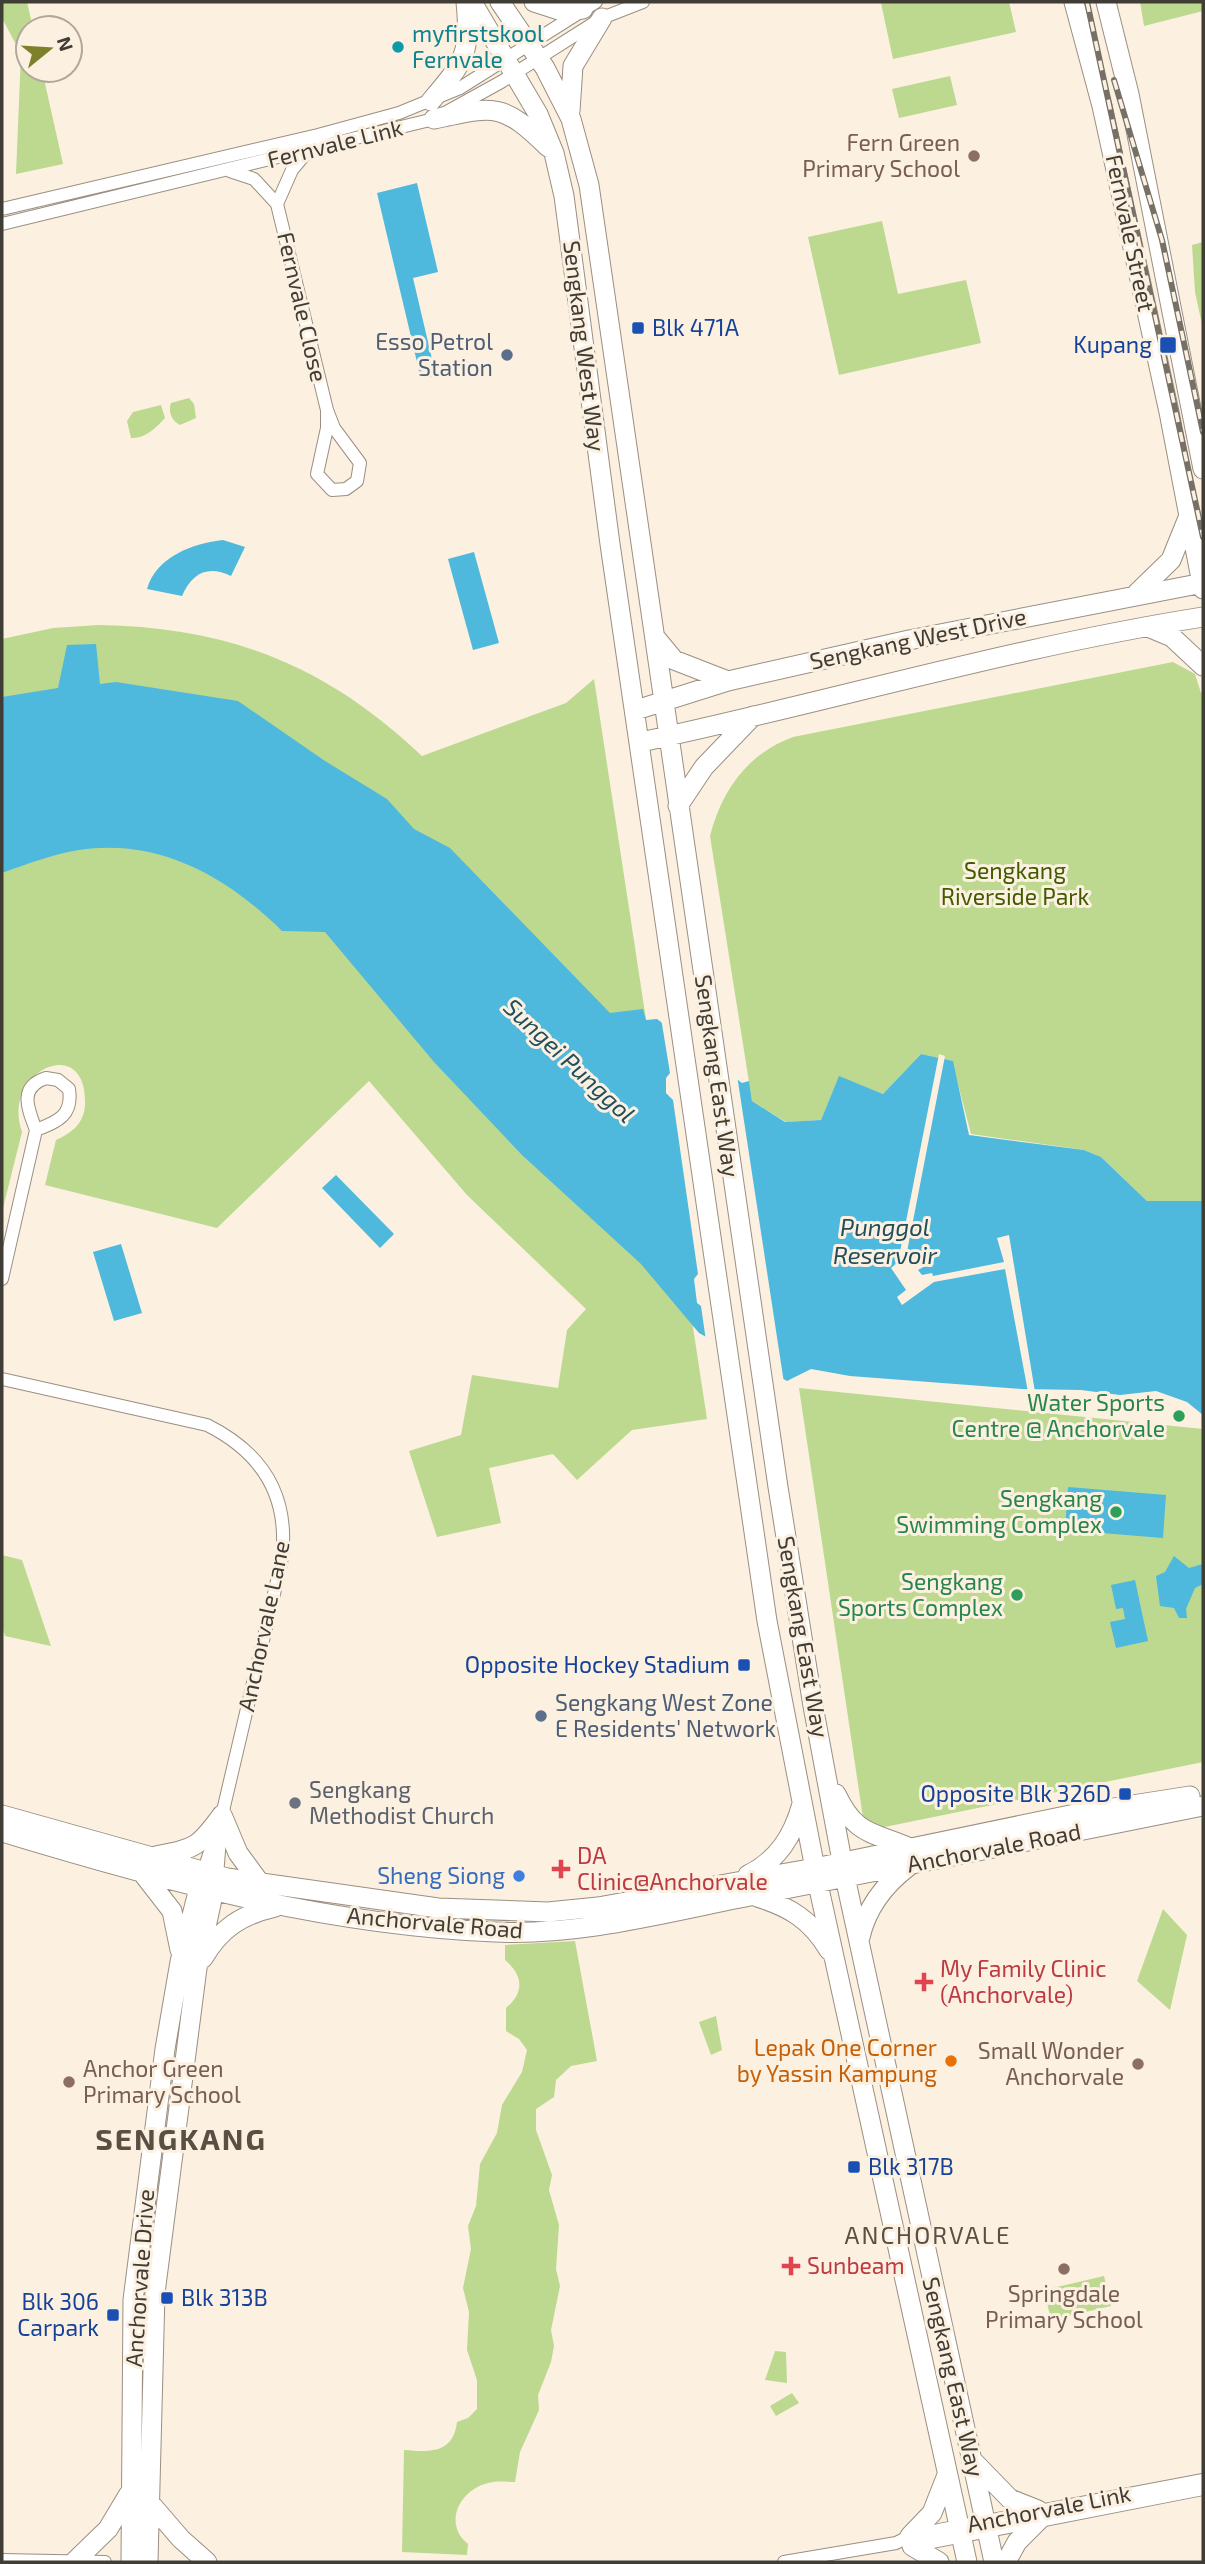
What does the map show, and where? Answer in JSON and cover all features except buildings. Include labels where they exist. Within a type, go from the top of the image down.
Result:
[{"type":"main road","points":[[432,110],[464,59],[469,33],[466,2]]},
{"type":"main road","name":"Sengkang West Way","points":[[472,2],[538,114],[554,153],[570,234],[610,544],[636,710]]},
{"type":"main road","name":"Sengkang West Way","points":[[500,2],[533,51],[570,120],[581,149],[595,216],[664,702]]},
{"type":"main road","points":[[534,2],[562,11],[594,10],[573,66],[569,89],[570,120]]},
{"type":"main road","name":"Fernvale Street","points":[[1074,2],[1102,106],[1190,513],[1203,585]]},
{"type":"main road","name":"Fernvale Street","points":[[1106,2],[1129,94],[1203,469]]},
{"type":"main road","points":[[432,110],[484,108],[503,113],[520,120],[554,153]]},
{"type":"main road","points":[[1136,594],[1171,560],[1190,513]]},
{"type":"main road","name":"Sengkang West Drive","points":[[636,710],[728,681],[1136,594],[1203,585]]},
{"type":"main road","name":"Sengkang West Drive","points":[[641,743],[1145,626],[1203,617]]},
{"type":"main road","points":[[1145,626],[1172,637],[1203,666]]},
{"type":"main road","points":[[655,636],[674,660],[728,681]]},
{"type":"main road","name":"Sengkang East Way","points":[[664,702],[778,1486],[827,1776],[844,1869],[994,2562]]},
{"type":"main road","name":"Sengkang East Way","points":[[636,710],[766,1621],[817,1876],[967,2562]]},
{"type":"main road","points":[[679,812],[704,767],[754,715]]},
{"type":"main road","points":[[827,1776],[844,1811],[864,1833],[911,1856],[879,1895],[864,1920],[860,1941]]},
{"type":"main road","name":"Anchorvale Road","points":[[911,1856],[1075,1814],[1203,1793]]},
{"type":"main road","points":[[742,1879],[764,1867],[788,1841],[802,1803]]},
{"type":"main road","name":"Anchorvale Road","points":[[2,1815],[155,1856],[208,1882],[279,1906],[429,1926],[496,1932],[537,1932],[584,1927],[753,1896],[844,1869],[911,1856],[1203,1806]]},
{"type":"main road","points":[[155,1856],[183,1851],[202,1842],[222,1815]]},
{"type":"main road","points":[[222,1815],[237,1853],[260,1883]]},
{"type":"main road","name":"Anchorvale Road","points":[[2,1832],[144,1875],[208,1882],[260,1883],[438,1908],[548,1912],[598,1907],[742,1879],[817,1876]]},
{"type":"main road","points":[[144,1875],[172,1911],[188,1965],[233,1921],[279,1906]]},
{"type":"main road","name":"Anchorvale Drive","points":[[131,2562],[134,2300],[161,2079],[208,1882]]},
{"type":"main road","points":[[753,1896],[797,1912],[819,1933],[835,1959]]},
{"type":"main road","name":"Anchorvale Drive","points":[[148,2562],[155,2293],[188,1965]]},
{"type":"main road","points":[[972,2459],[1010,2499],[1039,2515],[1017,2542],[1006,2562]]},
{"type":"main road","points":[[939,2562],[906,2542],[932,2513],[948,2471]]},
{"type":"main road","points":[[73,2562],[108,2529],[131,2490]]},
{"type":"main road","points":[[150,2503],[181,2539],[207,2562]]},
{"type":"street","name":"Fernvale Link","points":[[2,224],[309,150],[432,110],[510,66],[594,10],[643,2]]},
{"type":"street","name":"Fernvale Link","points":[[533,51],[594,10]]},
{"type":"street","name":"Fernvale Link","points":[[2,209],[432,110],[510,66]]},
{"type":"street","name":"Fernvale Close","points":[[277,204],[292,170],[309,150]]},
{"type":"street","name":"Fernvale Close","points":[[230,170],[254,179],[277,204],[327,410],[334,428],[360,463],[357,481],[346,489],[332,489],[317,474],[327,428],[327,410]]},
{"type":"street","points":[[2,1279],[36,1130]]},
{"type":"street","name":"Anchorvale Lane","points":[[2,1379],[207,1426],[232,1438],[271,1483],[283,1512],[285,1540],[208,1882]]},
{"type":"street","name":"Anchorvale Link","points":[[784,2562],[906,2542],[1203,2480]]},
{"type":"street","name":"Anchorvale Link","points":[[1039,2515],[1203,2489]]},
{"type":"street","points":[[2,2560],[105,2562]]},
{"type":"green space","points":[[2,2],[27,2],[30,14],[14,14],[14,41],[2,18]]},
{"type":"green space","points":[[1009,2],[1016,32],[893,59],[881,3]]},
{"type":"green space","points":[[1140,2],[1203,2],[1203,11],[1144,26]]},
{"type":"green space","points":[[950,76],[957,105],[899,118],[892,89]]},
{"type":"green space","points":[[20,84],[45,84],[63,164],[16,174]]},
{"type":"green space","points":[[882,221],[898,294],[966,280],[981,343],[839,375],[808,237]]},
{"type":"green space","points":[[1203,242],[1203,329],[1195,292],[1192,245]]},
{"type":"green space","points":[[189,398],[194,404],[196,418],[180,425],[171,415],[171,403]]},
{"type":"green space","points":[[161,405],[165,418],[146,434],[131,438],[127,421],[133,412]]},
{"type":"green space","points":[[99,625],[191,634],[234,644],[274,658],[313,676],[350,698],[422,756],[566,703],[594,679],[707,1419],[632,1430],[577,1480],[553,1454],[489,1468],[501,1523],[437,1537],[409,1451],[461,1435],[472,1375],[558,1388],[567,1330],[586,1309],[467,1195],[369,1081],[217,1228],[45,1185],[56,1140],[76,1127],[85,1105],[82,1082],[73,1069],[61,1065],[46,1068],[33,1077],[23,1092],[19,1110],[22,1132],[2,1212],[2,639],[53,628]]},
{"type":"green space","name":"Sengkang Riverside Park","points":[[1173,662],[1195,674],[1203,693],[1203,1201],[1147,1201],[1101,1157],[1084,1150],[971,1134],[952,1061],[921,1054],[883,1094],[839,1077],[821,1120],[786,1122],[752,1101],[710,836],[729,789],[750,764],[762,753],[793,737]]},
{"type":"green space","name":"Sengkang Sports Complex","points":[[799,1388],[1203,1429],[1203,1762],[865,1831]]},
{"type":"green space","points":[[2,1555],[22,1560],[51,1646],[5,1636],[2,1626]]},
{"type":"green space","points":[[1163,1909],[1187,1935],[1170,2010],[1137,1981]]},
{"type":"green space","points":[[575,1941],[597,2061],[571,2066],[556,2080],[554,2097],[536,2109],[536,2130],[552,2175],[549,2190],[559,2225],[556,2269],[560,2286],[551,2330],[554,2346],[551,2362],[538,2395],[539,2410],[520,2452],[515,2482],[482,2485],[472,2490],[459,2506],[456,2526],[468,2544],[467,2555],[402,2552],[404,2450],[439,2449],[451,2440],[457,2422],[468,2418],[477,2409],[477,2380],[467,2350],[469,2312],[463,2288],[471,2249],[468,2226],[476,2206],[480,2164],[497,2133],[502,2105],[522,2072],[527,2050],[519,2039],[506,2031],[506,2008],[516,1996],[519,1984],[516,1972],[505,1960],[505,1945]]},
{"type":"green space","points":[[716,2016],[722,2050],[711,2055],[699,2022]]},
{"type":"green space","points":[[1104,2276],[1111,2306],[1051,2320],[1044,2290]]},
{"type":"green space","points":[[775,2351],[786,2352],[787,2383],[765,2380]]},
{"type":"green space","points":[[792,2393],[799,2403],[776,2416],[770,2406]]},
{"type":"water","points":[[417,183],[438,272],[413,278],[436,376],[421,379],[377,193]]},
{"type":"water","points":[[223,540],[245,547],[231,576],[215,571],[202,573],[191,582],[182,596],[147,589],[158,568],[167,560],[188,548]]},
{"type":"water","points":[[474,552],[499,643],[473,650],[448,559]]},
{"type":"water","name":"Punggol Reservoir","points":[[96,644],[100,684],[116,682],[238,701],[325,761],[387,799],[414,829],[450,848],[610,1013],[643,1009],[646,1020],[657,1019],[742,1083],[749,1081],[752,1101],[785,1122],[821,1120],[839,1076],[883,1094],[921,1054],[953,1061],[969,1135],[1084,1150],[1101,1157],[1147,1201],[1203,1201],[1203,1415],[1187,1402],[1156,1391],[1120,1395],[1081,1390],[1022,1389],[850,1376],[811,1369],[787,1381],[699,1333],[641,1264],[522,1155],[434,1062],[325,932],[282,931],[215,878],[164,856],[137,850],[79,850],[2,873],[2,697],[58,688],[67,645]]},
{"type":"water","points":[[336,1175],[394,1234],[380,1248],[322,1188]]},
{"type":"water","points":[[121,1244],[142,1313],[114,1321],[93,1252]]},
{"type":"water","name":"Sengkang Swimming Complex","points":[[1068,1487],[1166,1495],[1163,1538],[1065,1530]]},
{"type":"water","points":[[1174,1556],[1189,1568],[1203,1564],[1203,1584],[1195,1588],[1186,1609],[1187,1618],[1179,1618],[1174,1608],[1160,1606],[1156,1576],[1165,1572]]},
{"type":"water","name":"Sengkang Swimming Complex","points":[[1135,1580],[1148,1641],[1116,1648],[1110,1622],[1125,1619],[1123,1608],[1116,1609],[1111,1585]]},
{"type":"pier","points":[[661,1018],[737,1075],[784,1383],[706,1341],[701,1306],[697,1303],[694,1279],[698,1274],[673,1100],[666,1093],[666,1078],[670,1073]]},
{"type":"pier","points":[[939,1054],[945,1056],[906,1257],[909,1256],[912,1260],[917,1254],[924,1256],[927,1265],[918,1270],[922,1275],[932,1273],[933,1276],[1004,1262],[997,1238],[1009,1235],[1035,1392],[1028,1392],[1005,1269],[934,1282],[902,1305],[897,1297],[906,1290],[891,1268],[898,1262]]},
{"type":"railway","points":[[1087,2],[1203,537]]},
{"type":"railway","points":[[1114,80],[1162,240],[1203,432]]},
{"type":"place","name":"myfirstskool Fernvale","points":[[398,47]]},
{"type":"place","name":"Fern Green Primary School","points":[[974,156]]},
{"type":"place","name":"Blk 471A","points":[[638,328]]},
{"type":"place","name":"Kupang","points":[[1168,345]]},
{"type":"place","name":"Esso Petrol Station","points":[[507,355]]},
{"type":"place","name":"Water Sports Centre @ Anchorvale","points":[[1179,1416]]},
{"type":"place","name":"Sengkang Swimming Complex","points":[[1116,1512]]},
{"type":"place","name":"Sengkang Sports Complex","points":[[1017,1595]]},
{"type":"place","name":"Opposite Hockey Stadium","points":[[744,1665]]},
{"type":"place","name":"Sengkang West Zone E Residents' Network","points":[[541,1716]]},
{"type":"place","name":"Opposite Blk 326D","points":[[1125,1794]]},
{"type":"place","name":"Sengkang Methodist Church","points":[[295,1803]]},
{"type":"place","name":"DA Clinic@Anchorvale","points":[[561,1869]]},
{"type":"place","name":"Sheng Siong","points":[[519,1876]]},
{"type":"place","name":"My Family Clinic (Anchorvale)","points":[[924,1982]]},
{"type":"place","name":"Lepak One Corner by Yassin Kampung","points":[[951,2061]]},
{"type":"place","name":"Small Wonder Anchorvale","points":[[1138,2064]]},
{"type":"place","name":"Anchor Green Primary School","points":[[69,2082]]},
{"type":"place","name":"Blk 317B","points":[[854,2167]]},
{"type":"place","name":"Sunbeam","points":[[791,2266]]},
{"type":"place","name":"Springdale Primary School","points":[[1064,2269]]},
{"type":"place","name":"Blk 313B","points":[[167,2298]]},
{"type":"place","name":"Blk 306 Carpark","points":[[113,2315]]},
{"type":"district","name":"SENGKANG","points":[[181,2140]]},
{"type":"district","name":"ANCHORVALE","points":[[928,2236]]},
{"type":"water label","name":"Sungei Punggol","points":[[569,1061]]}]
